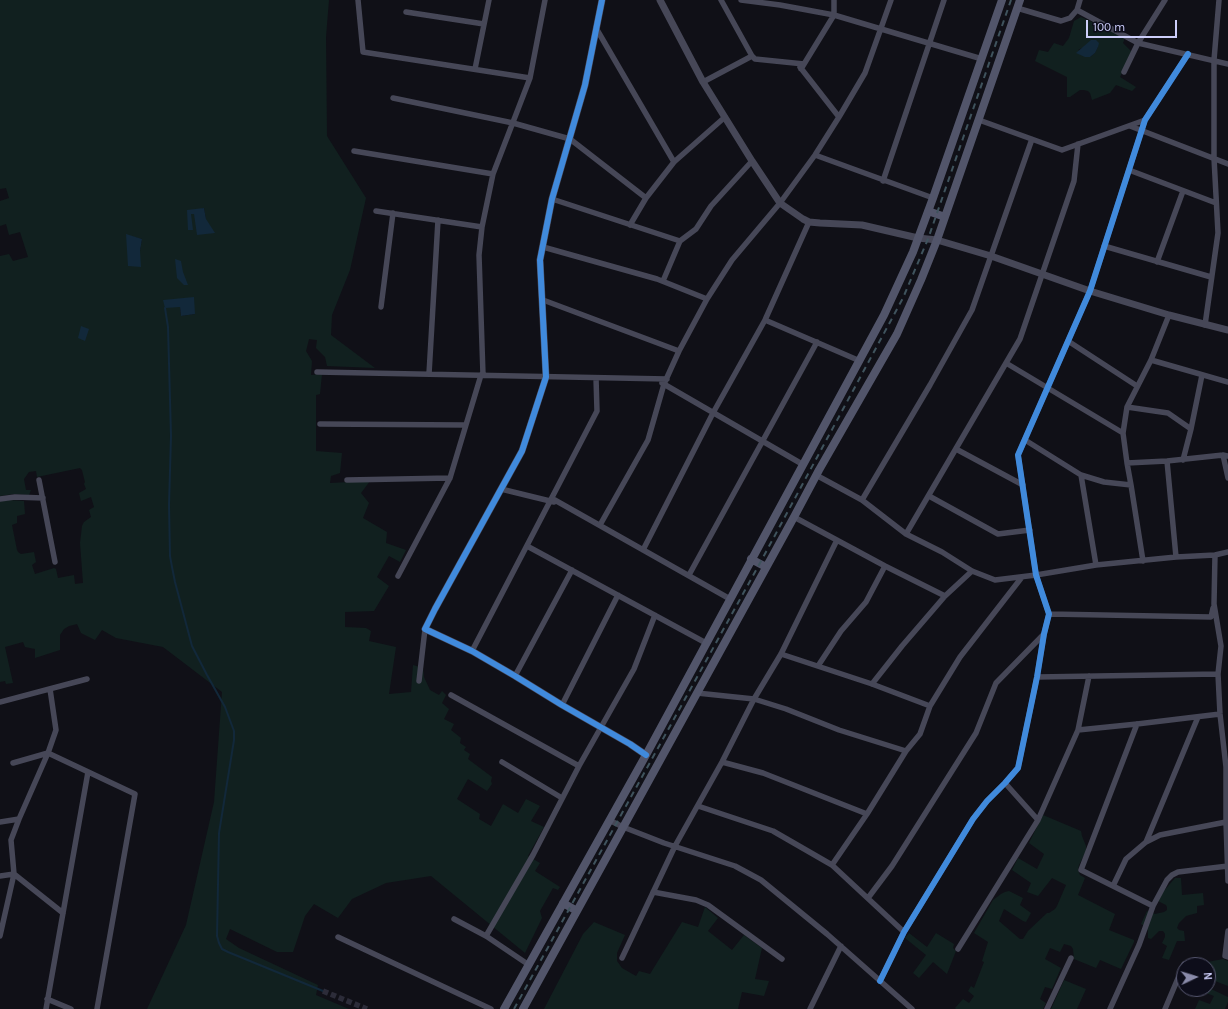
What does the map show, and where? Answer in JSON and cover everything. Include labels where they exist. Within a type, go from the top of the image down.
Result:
[{"type":"main road","points":[[504,1009],[651,746],[802,464],[860,361],[894,293],[918,238],[933,198],[1002,0]]},
{"type":"main road","points":[[523,1009],[816,475],[898,334],[937,240],[1020,0]]},
{"type":"main road","points":[[928,211],[945,217]]},
{"type":"main road","points":[[751,559],[766,567]]},
{"type":"main road","points":[[651,746],[664,753]]},
{"type":"main road","points":[[563,903],[577,911]]},
{"type":"street","points":[[358,0],[363,52],[530,78]]},
{"type":"street","points":[[475,69],[489,0]]},
{"type":"street","points":[[398,576],[450,478],[465,425],[482,375],[479,255],[482,227],[493,174],[530,78],[545,0]]},
{"type":"street","points":[[419,681],[426,629],[435,608],[522,451],[546,377],[540,260],[552,199],[584,91],[602,0]]},
{"type":"street","points":[[660,0],[702,82],[780,203],[790,211],[809,222],[862,225],[918,238],[937,240],[991,256],[1169,315],[1228,330]]},
{"type":"street","points":[[721,0],[755,59],[801,65],[839,117]]},
{"type":"street","points":[[742,0],[780,3],[834,15],[982,60]]},
{"type":"street","points":[[801,65],[834,15],[834,0]]},
{"type":"street","points":[[600,525],[648,440],[665,382],[679,351],[707,299],[732,260],[780,203],[815,155],[839,117],[864,73],[891,0]]},
{"type":"street","points":[[883,180],[944,0]]},
{"type":"street","points":[[1018,8],[1061,21],[1070,18],[1077,10],[1080,0]]},
{"type":"street","points":[[1124,72],[1138,43],[1165,0]]},
{"type":"street","points":[[1205,324],[1218,233],[1214,158],[1214,60],[1219,0]]},
{"type":"street","points":[[1077,10],[1138,43],[1228,64]]},
{"type":"street","points":[[406,12],[484,24]]},
{"type":"street","points":[[596,28],[674,162]]},
{"type":"street","points":[[880,980],[904,932],[973,819],[987,801],[1018,768],[1049,614],[1036,575],[1018,455],[1090,290],[1145,120],[1188,54]]},
{"type":"street","points":[[702,82],[752,56]]},
{"type":"street","points":[[393,98],[513,122],[570,139],[646,198]]},
{"type":"street","points":[[630,225],[646,198],[674,162],[725,117]]},
{"type":"street","points":[[978,120],[1062,150],[1145,120]]},
{"type":"street","points":[[1130,126],[1228,164]]},
{"type":"street","points":[[862,500],[930,385],[972,310],[1032,139]]},
{"type":"street","points":[[906,534],[1020,339],[1074,181],[1078,144]]},
{"type":"street","points":[[354,151],[493,174]]},
{"type":"street","points":[[815,155],[933,198]]},
{"type":"street","points":[[663,281],[680,241],[696,229],[711,206],[752,161]]},
{"type":"street","points":[[1129,170],[1216,203]]},
{"type":"street","points":[[1158,262],[1183,190]]},
{"type":"street","points":[[552,199],[680,241]]},
{"type":"street","points":[[376,211],[482,227]]},
{"type":"street","points":[[381,307],[393,213]]},
{"type":"street","points":[[429,374],[438,220]]},
{"type":"street","points":[[643,550],[713,413],[765,320],[809,222]]},
{"type":"street","points":[[1104,246],[1211,277]]},
{"type":"street","points":[[543,247],[663,281],[707,299]]},
{"type":"street","points":[[543,300],[679,351]]},
{"type":"street","points":[[1143,561],[1123,433],[1127,408],[1151,360],[1169,315]]},
{"type":"street","points":[[765,320],[860,361]]},
{"type":"street","points":[[689,575],[817,342]]},
{"type":"street","points":[[1068,342],[1137,386]]},
{"type":"street","points":[[1151,360],[1228,382]]},
{"type":"street","points":[[1006,363],[1123,433]]},
{"type":"street","points":[[317,372],[655,379],[665,382],[713,413],[802,464]]},
{"type":"street","points":[[1183,460],[1202,375]]},
{"type":"street","points":[[472,651],[598,411],[596,378]]},
{"type":"street","points":[[1127,408],[1168,413],[1191,429]]},
{"type":"street","points":[[320,424],[465,425]]},
{"type":"street","points":[[1025,440],[1081,475],[1104,482],[1131,485]]},
{"type":"street","points":[[956,449],[1023,485]]},
{"type":"street","points":[[1127,463],[1183,460],[1225,455],[1228,478]]},
{"type":"street","points":[[1167,461],[1176,557]]},
{"type":"street","points":[[816,475],[862,500],[906,534],[942,552],[972,571],[995,580],[1096,565],[1176,557],[1215,555],[1228,552]]},
{"type":"street","points":[[1081,475],[1096,565]]},
{"type":"street","points":[[347,480],[450,478]]},
{"type":"street","points":[[39,480],[55,562]]},
{"type":"street","points":[[501,489],[560,503],[730,599]]},
{"type":"street","points":[[929,496],[998,534],[1030,530]]},
{"type":"street","points":[[0,499],[15,497],[43,498]]},
{"type":"street","points":[[794,517],[885,566],[945,596]]},
{"type":"street","points":[[622,958],[675,846],[722,762],[754,699],[781,654],[837,540]]},
{"type":"street","points":[[527,546],[706,643]]},
{"type":"street","points":[[1215,555],[1214,604],[1221,646],[1218,674],[1220,714],[1226,768],[1228,881]]},
{"type":"street","points":[[818,666],[841,631],[866,602],[885,566]]},
{"type":"street","points":[[514,676],[572,570]]},
{"type":"street","points":[[872,684],[945,596],[972,571]]},
{"type":"street","points":[[832,865],[867,814],[906,751],[920,734],[930,706],[960,657],[1022,577]]},
{"type":"street","points":[[562,705],[618,595]]},
{"type":"street","points":[[1049,614],[1211,617],[1214,604]]},
{"type":"street","points":[[486,936],[533,855],[579,766],[634,669],[655,615]]},
{"type":"street","points":[[426,629],[472,651],[562,705],[601,726],[646,755]]},
{"type":"street","points":[[868,898],[892,866],[976,733],[996,683],[1044,634]]},
{"type":"street","points":[[781,654],[872,684],[930,706]]},
{"type":"street","points":[[1037,677],[1218,674]]},
{"type":"street","points":[[958,949],[1038,820],[1078,730],[1089,676]]},
{"type":"street","points":[[0,702],[88,678]]},
{"type":"street","points":[[0,936],[14,874],[11,840],[48,753],[56,730],[50,689]]},
{"type":"street","points":[[697,693],[754,699],[786,709],[839,730],[906,751]]},
{"type":"street","points":[[451,695],[579,766]]},
{"type":"street","points":[[1078,730],[1220,714]]},
{"type":"street","points":[[1146,842],[1198,717]]},
{"type":"street","points":[[1137,724],[1082,870],[1153,906]]},
{"type":"street","points":[[13,763],[48,753],[135,794],[96,1009]]},
{"type":"street","points":[[502,762],[562,798]]},
{"type":"street","points":[[722,762],[763,773],[867,814]]},
{"type":"street","points":[[46,1009],[88,772]]},
{"type":"street","points":[[1005,783],[1038,820]]},
{"type":"street","points":[[698,806],[774,831],[832,865],[904,932]]},
{"type":"street","points":[[0,822],[19,819]]},
{"type":"street","points":[[609,820],[623,827],[675,846],[735,866],[755,877],[800,911],[912,1009]]},
{"type":"street","points":[[1113,886],[1126,859],[1146,842],[1160,835],[1226,822]]},
{"type":"street","points":[[1110,1009],[1139,946],[1153,906],[1167,880],[1172,875],[1183,871],[1228,866]]},
{"type":"street","points":[[0,876],[14,874],[63,912]]},
{"type":"street","points":[[653,892],[696,900],[708,905],[782,959]]},
{"type":"street","points":[[454,919],[486,936],[529,965]]},
{"type":"street","points":[[1228,931],[1225,956],[1228,957]]},
{"type":"street","points":[[338,937],[490,1009]]},
{"type":"street","points":[[810,1009],[841,946]]},
{"type":"street","points":[[1047,1009],[1071,958]]},
{"type":"street","points":[[1165,1009],[1176,983]]},
{"type":"street","points":[[48,999],[71,1009]]},
{"type":"shaded area","points":[[0,0],[329,0],[326,37],[327,136],[366,198],[350,270],[332,315],[331,335],[375,368],[327,366],[325,357],[316,348],[317,340],[309,339],[306,351],[312,361],[311,375],[322,374],[320,394],[316,395],[316,451],[342,453],[340,473],[331,476],[330,483],[370,481],[361,493],[369,503],[363,518],[387,532],[386,543],[406,550],[400,562],[389,556],[377,577],[389,586],[374,611],[345,612],[345,627],[366,628],[371,631],[369,641],[396,647],[389,694],[411,692],[413,665],[423,668],[424,677],[430,690],[439,695],[442,691],[446,695],[442,703],[449,709],[444,719],[454,724],[451,730],[461,738],[460,743],[466,747],[464,750],[470,754],[468,759],[492,777],[492,784],[487,791],[468,779],[457,799],[480,814],[479,819],[491,826],[503,804],[518,813],[526,799],[540,806],[531,821],[544,827],[528,856],[540,863],[535,871],[560,887],[558,890],[553,888],[540,911],[542,918],[525,953],[431,876],[386,883],[352,899],[338,918],[314,904],[305,916],[293,952],[277,952],[230,929],[226,939],[239,948],[318,985],[316,995],[349,1009],[147,1009],[186,925],[214,802],[222,692],[163,647],[116,638],[102,630],[95,640],[81,633],[77,624],[64,629],[60,635],[60,650],[35,658],[35,649],[25,647],[23,642],[5,647],[13,683],[6,684],[5,681],[0,682],[0,501],[24,501],[25,514],[17,516],[17,523],[12,525],[18,552],[21,554],[34,552],[36,562],[32,565],[35,574],[54,568],[56,569],[58,578],[74,575],[75,584],[83,583],[80,543],[82,526],[84,522],[91,517],[89,510],[94,507],[91,497],[81,501],[79,493],[86,489],[82,470],[80,468],[37,477],[36,471],[29,472],[24,479],[26,490],[31,490],[29,495],[14,494],[0,496],[0,256],[9,254],[13,261],[28,257],[20,232],[9,235],[6,224],[0,226],[0,201],[9,198],[6,188],[0,189]],"holes":[[[204,208],[206,219],[194,213],[191,214]],[[126,235],[142,239],[140,251]],[[180,307],[195,314],[181,316]]]},
{"type":"shaded area","points":[[1081,17],[1125,38],[1123,43],[1132,52],[1120,77],[1136,87],[1132,91],[1116,85],[1110,93],[1092,100],[1090,93],[1084,90],[1080,90],[1070,97],[1067,97],[1067,77],[1035,61],[1039,50],[1048,52],[1054,43],[1063,46],[1069,38],[1074,21]],"holes":[[[1098,47],[1095,53],[1090,57],[1078,50],[1082,48]]]},
{"type":"shaded area","points":[[1043,815],[1081,831],[1086,846],[1086,851],[1078,870],[1080,875],[1085,878],[1078,895],[1115,914],[1109,930],[1134,940],[1134,942],[1121,969],[1100,960],[1096,968],[1074,959],[1073,949],[1071,946],[1064,944],[1060,952],[1050,948],[1045,959],[1061,968],[1052,989],[1045,987],[1040,999],[1046,1003],[1043,1009],[956,1009],[955,1008],[963,999],[969,1003],[974,996],[968,991],[971,986],[974,988],[984,962],[982,961],[988,942],[974,933],[993,900],[1001,894],[1009,891],[1023,898],[1020,905],[1031,913],[1026,922],[1004,909],[999,921],[1020,939],[1023,939],[1028,931],[1047,913],[1055,909],[1057,906],[1066,885],[1052,878],[1038,896],[1027,892],[1031,883],[1012,870],[1018,858],[1037,869],[1044,854],[1029,843]]},
{"type":"shaded area","points":[[1175,878],[1181,878],[1182,895],[1203,893],[1204,905],[1197,906],[1197,913],[1186,916],[1179,923],[1177,928],[1184,931],[1185,941],[1177,941],[1169,960],[1162,958],[1167,946],[1162,943],[1165,937],[1163,931],[1159,931],[1151,939],[1148,938],[1148,931],[1146,927],[1141,924],[1147,911],[1155,914],[1167,910],[1166,905],[1157,899]]},
{"type":"shaded area","points":[[705,907],[718,918],[708,931],[732,950],[744,935],[762,948],[755,979],[769,981],[764,996],[742,992],[738,1009],[544,1009],[583,934],[594,922],[625,935],[617,953],[617,961],[622,968],[636,976],[639,971],[650,974],[682,922],[698,927]]},
{"type":"shaded area","points":[[909,933],[927,947],[936,933],[954,944],[953,948],[956,951],[947,974],[933,962],[919,978],[913,973],[926,955],[905,938]]},
{"type":"shaded area","points":[[1223,959],[1228,961],[1228,986],[1216,981],[1216,960]]},
{"type":"shaded area","points":[[1064,980],[1086,989],[1077,1009],[1051,1009]]},
{"type":"shaded area","points":[[1216,991],[1228,997],[1228,1002],[1225,1009],[1195,1009],[1199,1000],[1210,1004],[1214,997],[1216,997]]},
{"type":"water","points":[[1091,40],[1096,40],[1099,43],[1095,53],[1090,57],[1085,57],[1076,53]]},
{"type":"water","points":[[204,208],[206,219],[215,233],[197,235],[194,214],[191,214],[193,230],[188,230],[187,210]]},
{"type":"water","points":[[126,234],[142,239],[140,251],[141,267],[128,266]]},
{"type":"water","points":[[175,259],[181,261],[188,285],[184,285],[177,278]]},
{"type":"water","points":[[194,297],[195,314],[181,316],[180,307],[165,308],[163,300]]},
{"type":"water","points":[[81,326],[89,329],[85,341],[78,338]]},
{"type":"waterway","points":[[165,308],[168,327],[171,436],[169,505],[170,556],[175,582],[192,646],[225,707],[234,731],[234,740],[219,833],[217,936],[222,949],[323,991]]},
{"type":"tunnel","points":[[323,991],[367,1009]]},
{"type":"railway","points":[[514,1009],[760,563],[903,298],[928,239],[1011,0]]},
{"type":"cycle path","points":[[602,0],[585,85],[552,199],[540,260],[546,377],[522,451],[425,629],[472,651],[630,744],[646,755]]},
{"type":"cycle path","points":[[880,981],[904,932],[973,819],[987,801],[1018,768],[1049,614],[1036,575],[1018,455],[1090,291],[1145,120],[1188,54]]}]
